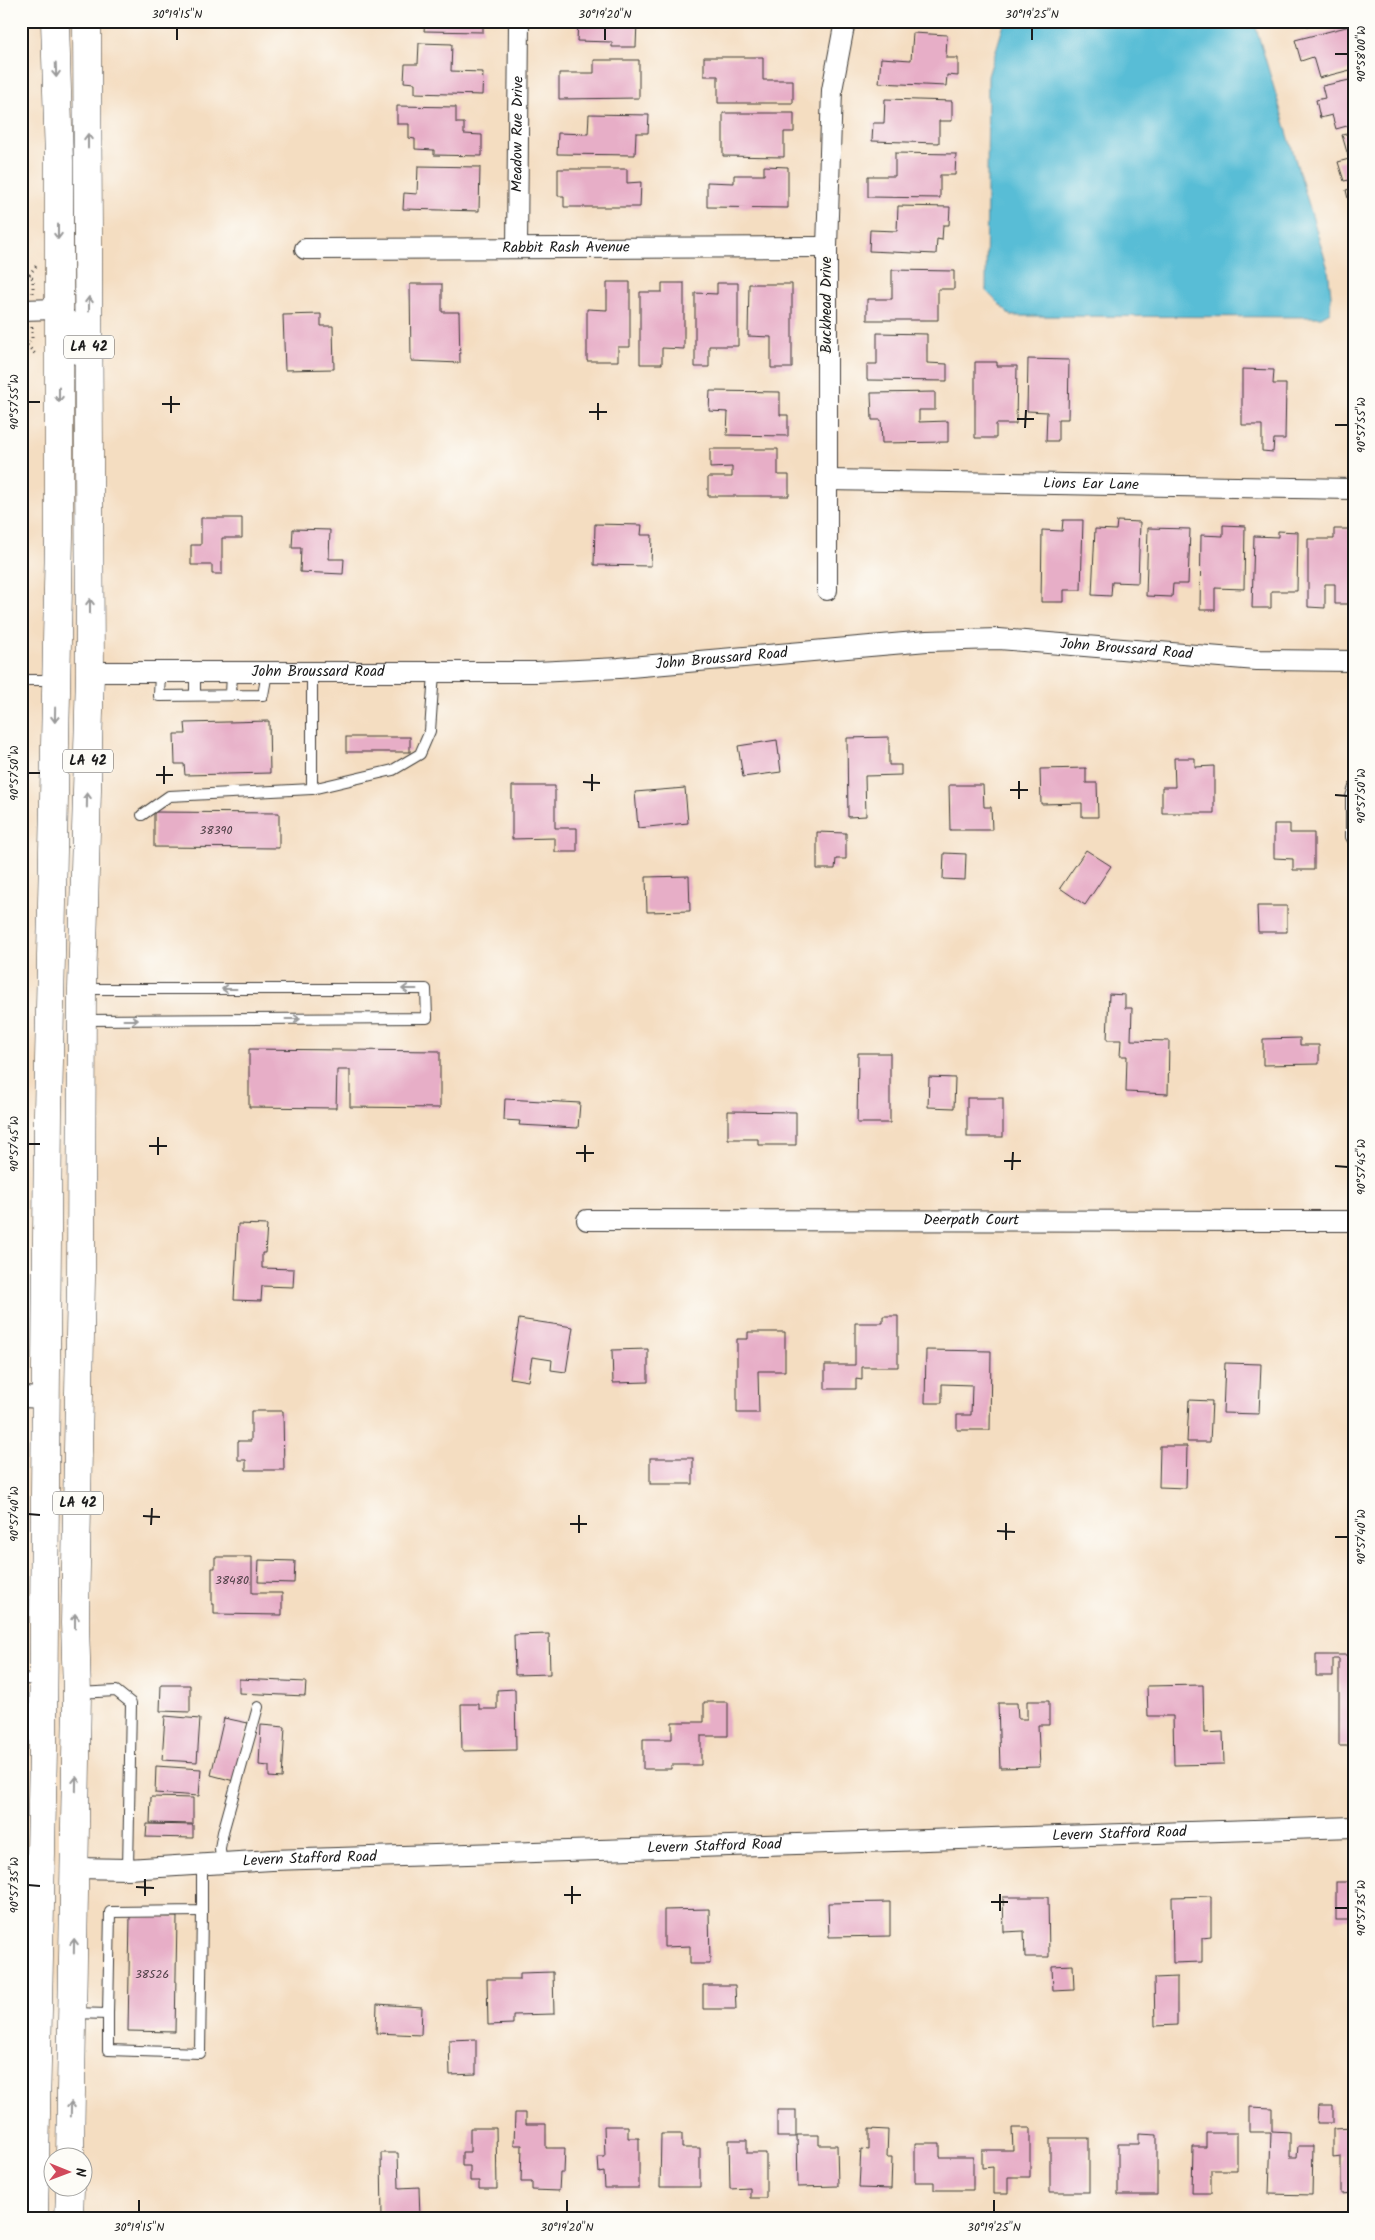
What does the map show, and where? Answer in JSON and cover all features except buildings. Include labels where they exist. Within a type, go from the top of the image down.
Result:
[{"type":"main road","name":"LA 42","points":[[34,2219],[36,2153],[31,1895],[43,1749],[32,1680],[45,1461],[34,1397],[59,536],[58,161],[55,21]]},
{"type":"main road","name":"LA 42","points":[[70,2148],[77,1693],[76,1588],[81,1278],[82,989],[90,672],[87,21]]},
{"type":"main road","points":[[59,536],[71,569],[74,663],[90,672]]},
{"type":"main road","points":[[45,1461],[60,1480],[66,1496],[65,1545],[76,1588]]},
{"type":"main road","points":[[43,1749],[58,1781],[59,1847],[61,1857],[67,1864],[75,1868]]},
{"type":"main road","points":[[36,2153],[51,2209],[51,2219]]},
{"type":"main road","points":[[69,2219],[70,2198]]},
{"type":"street","name":"Meadow Rue Drive","points":[[517,248],[519,21]]},
{"type":"street","name":"Buckhead Drive","points":[[827,590],[827,247],[832,90],[845,21]]},
{"type":"street","name":"Rabbit Rash Avenue","points":[[305,249],[827,247]]},
{"type":"street","points":[[21,310],[58,309],[75,329],[77,434],[90,473]]},
{"type":"street","name":"Lions Ear Lane","points":[[827,480],[1354,489]]},
{"type":"street","name":"John Broussard Road","points":[[90,672],[267,674],[536,672],[619,668],[926,641],[999,639],[1256,660],[1354,661]]},
{"type":"street","name":"Deerpath Court","points":[[587,1220],[1354,1222]]},
{"type":"street","name":"Levern Stafford Road","points":[[75,1868],[128,1869],[211,1864],[1354,1827]]},
{"type":"lane","points":[[160,673],[159,696],[264,695],[267,674]]},
{"type":"lane","points":[[195,673],[195,696]]},
{"type":"lane","points":[[232,673],[232,695]]},
{"type":"lane","points":[[142,816],[169,796],[312,789],[393,770],[420,754],[430,731],[434,673]]},
{"type":"lane","points":[[312,674],[312,789]]},
{"type":"lane","points":[[21,680],[55,680]]},
{"type":"lane","points":[[1354,787],[1351,796],[1351,837],[1354,842]]},
{"type":"lane","points":[[82,989],[426,989],[426,1018],[82,1020]]},
{"type":"lane","points":[[77,1693],[116,1691],[131,1703],[128,1869]]},
{"type":"lane","points":[[202,1911],[110,1912],[108,2050],[200,2053],[202,1911],[211,1864],[220,1848],[258,1707]]},
{"type":"lane","points":[[73,2012],[108,2014]]},
{"type":"water","points":[[1005,21],[1254,21],[1328,269],[1331,295],[1330,312],[1321,317],[1011,316],[986,291],[988,76]]}]
